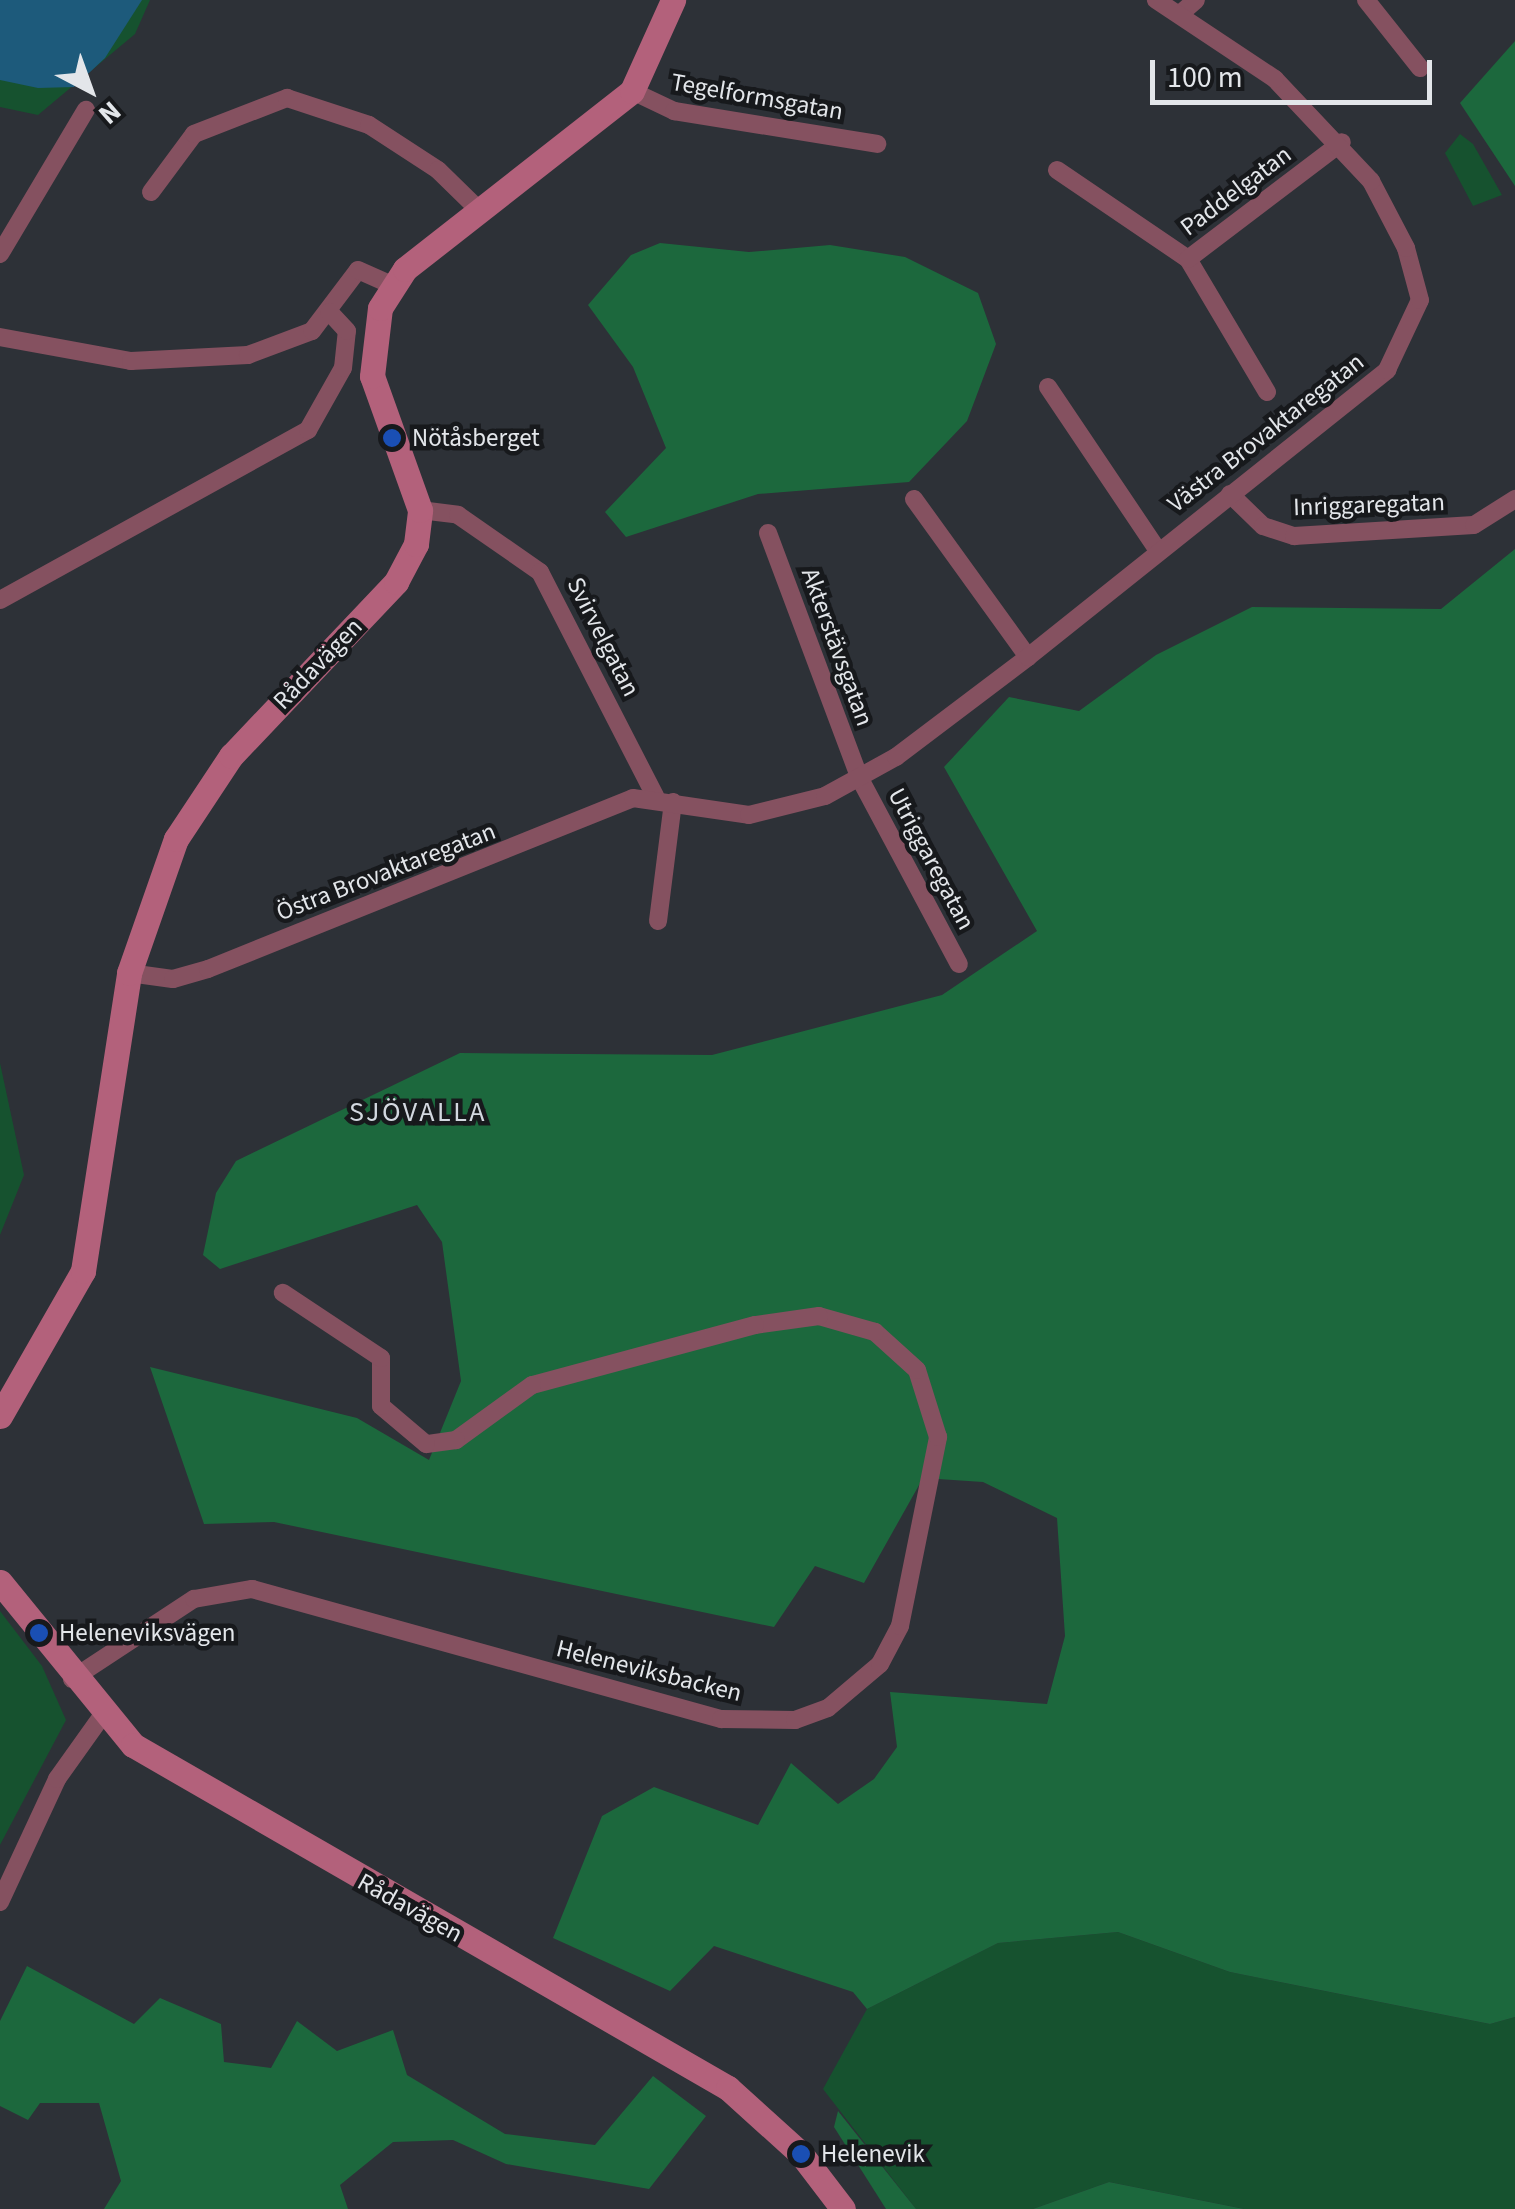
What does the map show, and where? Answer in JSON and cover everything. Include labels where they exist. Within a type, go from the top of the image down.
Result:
[{"type":"street","points":[[420,510],[372,376],[374,324],[392,285],[632,91],[673,0]]},
{"type":"street","name":"Västra Brovaktaregatan","points":[[1028,657],[1387,370],[1413,327],[1420,300],[1406,248],[1342,142],[1275,80],[1156,0]]},
{"type":"street","points":[[1180,14],[1196,0]]},
{"type":"street","points":[[1366,0],[1420,68]]},
{"type":"street","name":"Tegelformsgatan","points":[[632,91],[674,110],[878,144]]},
{"type":"street","points":[[152,192],[194,134],[287,98],[369,125],[480,211]]},
{"type":"street","points":[[0,254],[86,110]]},
{"type":"street","name":"Paddelgatan","points":[[1267,392],[1188,259],[1342,142]]},
{"type":"street","points":[[1057,170],[1188,259]]},
{"type":"street","points":[[0,336],[96,358],[208,360],[270,351],[329,312],[358,270],[392,285]]},
{"type":"street","points":[[0,600],[308,430],[344,368],[347,331],[329,312]]},
{"type":"street","points":[[1048,386],[1158,552]]},
{"type":"street","name":"Inriggaregatan","points":[[1230,494],[1262,526],[1294,536],[1474,524],[1515,498]]},
{"type":"street","points":[[914,499],[1028,657]]},
{"type":"street","name":"Svirvelgatan","points":[[420,510],[458,515],[540,572],[664,799]]},
{"type":"street","name":"Rådavägen","points":[[0,1416],[84,1271],[129,973],[160,872],[201,796],[396,582],[416,544],[420,510]]},
{"type":"street","name":"Akterstävsgatan","points":[[768,533],[859,777]]},
{"type":"street","name":"Östra Brovaktaregatan","points":[[129,973],[173,979],[208,969],[506,854],[570,819],[664,799],[750,814],[825,796],[859,777],[1028,657]]},
{"type":"street","name":"Utriggaregatan","points":[[859,777],[959,964]]},
{"type":"street","points":[[658,920],[664,799]]},
{"type":"street","name":"Heleneviksbacken","points":[[72,1680],[194,1598],[252,1588],[721,1719],[795,1720],[828,1708],[880,1664],[900,1626],[938,1438],[917,1370],[875,1332],[819,1316],[754,1324],[532,1386],[456,1440],[426,1444],[380,1406],[381,1358],[283,1293]]},
{"type":"street","name":"Rådavägen","points":[[0,1582],[102,1716],[234,1810],[728,2088],[801,2154],[843,2209]]},
{"type":"street","points":[[0,1902],[21,1850],[102,1716]]},
{"type":"street","points":[[0,1856],[21,1850]]},
{"type":"green space","points":[[0,0],[150,0],[135,34],[38,115],[0,107]]},
{"type":"green space","points":[[1515,41],[1515,186],[1460,103]]},
{"type":"green space","points":[[1460,134],[1473,144],[1502,195],[1473,206],[1445,153]]},
{"type":"green space","points":[[660,243],[749,252],[830,245],[905,257],[978,293],[996,344],[967,421],[909,482],[758,494],[626,537],[605,512],[666,448],[633,367],[588,305],[631,255]]},
{"type":"green space","points":[[1515,549],[1515,2017],[1490,2024],[1230,1972],[1118,1932],[998,1943],[867,2009],[853,1992],[714,1946],[670,1991],[553,1938],[602,1816],[654,1787],[758,1825],[791,1763],[838,1804],[874,1779],[897,1747],[890,1692],[1047,1704],[1065,1636],[1057,1518],[983,1482],[923,1478],[864,1583],[815,1566],[774,1627],[274,1522],[204,1524],[150,1367],[357,1418],[429,1460],[461,1381],[442,1242],[417,1205],[220,1269],[203,1255],[216,1193],[236,1161],[460,1053],[712,1055],[942,995],[1037,931],[944,767],[1009,697],[1079,711],[1156,655],[1252,607],[1441,609]]},
{"type":"green space","points":[[0,1063],[24,1175],[0,1235]]},
{"type":"green space","points":[[0,1611],[42,1666],[66,1720],[0,1845]]},
{"type":"green space","points":[[1118,1932],[1230,1972],[1490,2024],[1515,2017],[1515,2209],[1244,2209],[1109,2182],[1033,2209],[916,2209],[823,2089],[867,2009],[998,1943]]},
{"type":"green space","points":[[27,1966],[134,2024],[160,1998],[221,2024],[224,2062],[271,2068],[297,2021],[337,2051],[393,2030],[407,2075],[505,2134],[595,2145],[653,2076],[706,2116],[649,2189],[506,2164],[453,2140],[393,2142],[340,2185],[348,2209],[104,2209],[121,2181],[99,2103],[40,2103],[28,2120],[0,2106],[0,2021]]},
{"type":"green space","points":[[838,2111],[916,2209],[886,2209],[834,2127]]},
{"type":"green space","points":[[1109,2182],[1244,2209],[1033,2209]]},
{"type":"water","points":[[0,0],[142,0],[105,58],[74,87],[38,88],[0,80]]},
{"type":"place","name":"Nötåsberget","points":[[392,438]]},
{"type":"place","name":"Heleneviksvägen","points":[[39,1633]]},
{"type":"place","name":"Helenevik","points":[[801,2154]]},
{"type":"district","name":"SJÖVALLA","points":[[418,1112]]}]
